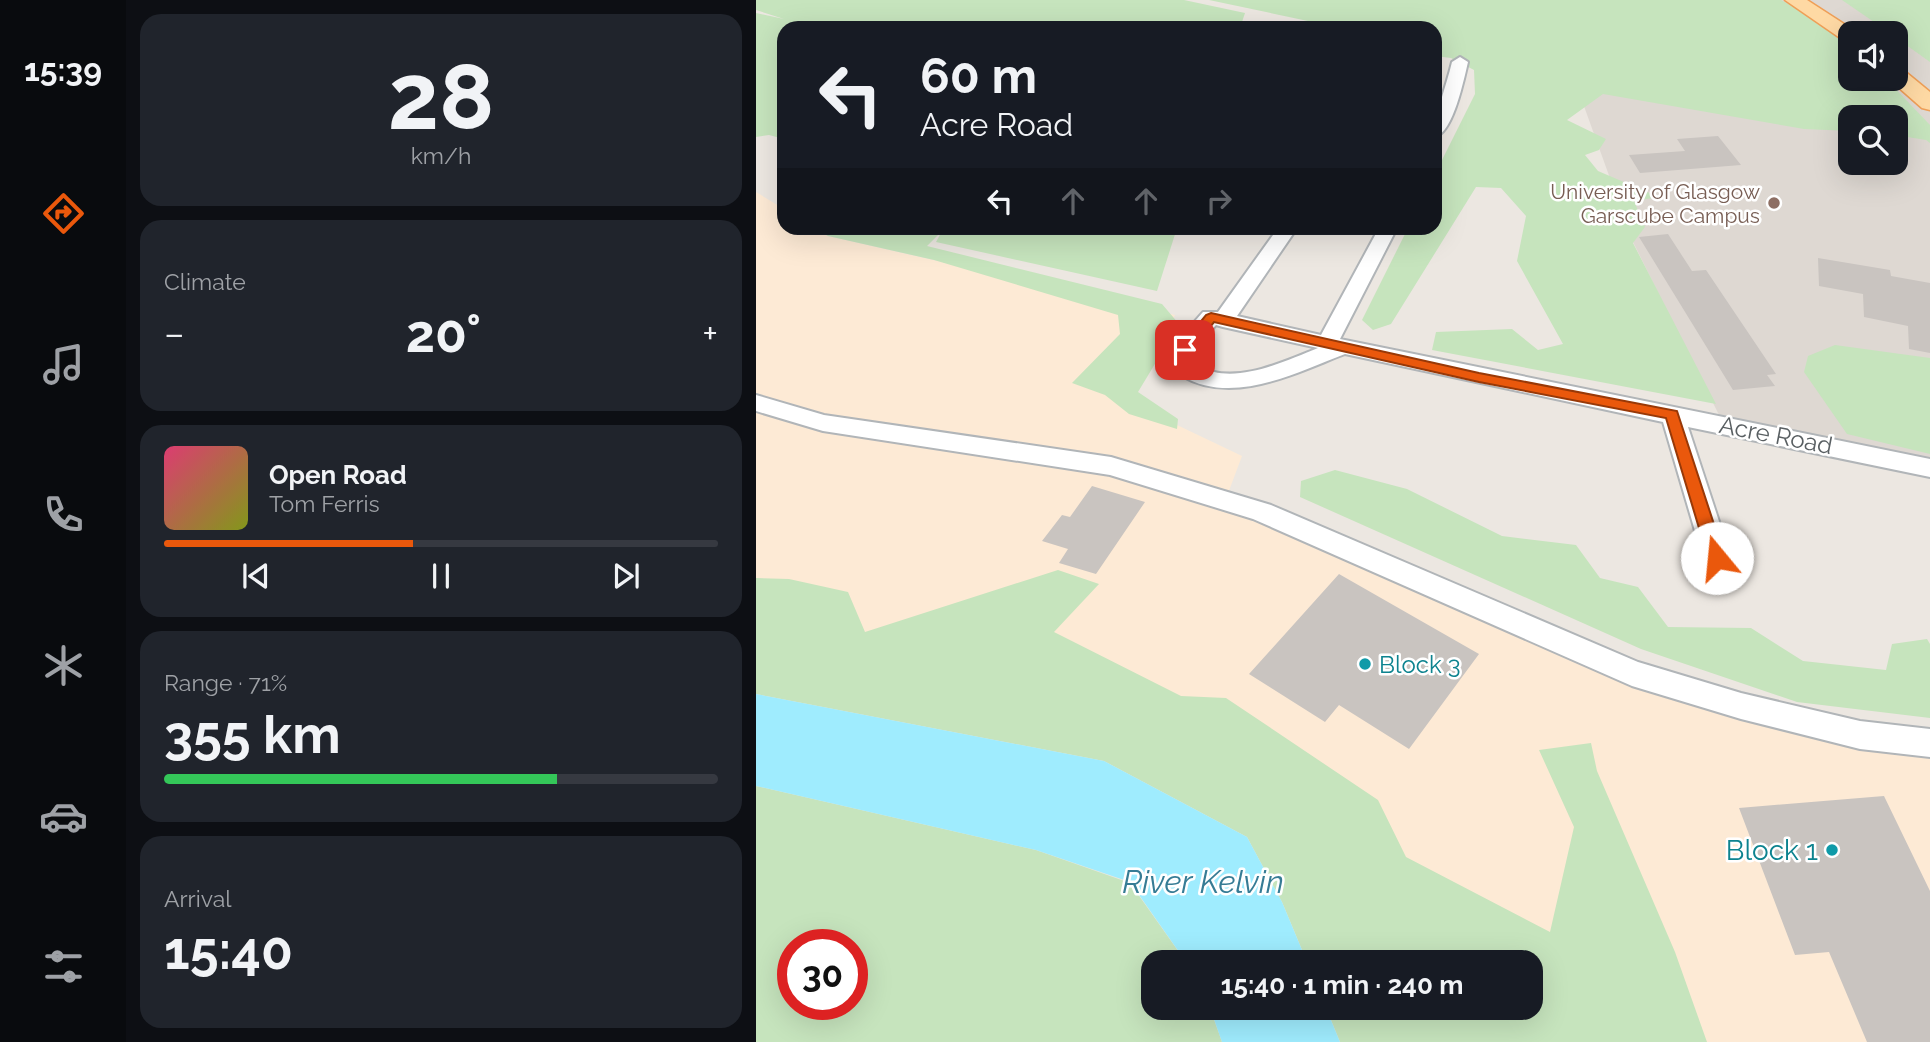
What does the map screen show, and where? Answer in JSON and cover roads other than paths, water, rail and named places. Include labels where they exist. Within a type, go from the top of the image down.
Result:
[{"type":"main road","points":[[1794,0],[1838,28]]},
{"type":"main road","points":[[1815,0],[1851,21]]},
{"type":"main road","points":[[1908,61],[1930,78]]},
{"type":"main road","points":[[1908,84],[1930,103]]},
{"type":"street","points":[[1442,117],[1453,94],[1460,62]]},
{"type":"street","points":[[1282,235],[1217,319],[1190,340],[1185,350],[1184,363],[1192,373],[1219,382],[1249,379],[1336,345],[1385,235]]},
{"type":"street","name":"Acre Road","points":[[1217,319],[1479,377],[1930,468]]},
{"type":"street","points":[[756,403],[823,423],[1111,466],[1218,496],[1262,512],[1632,673],[1741,706],[1860,735],[1930,743]]},
{"type":"street","points":[[1672,414],[1717,558]]},
{"type":"water","name":"River Kelvin","points":[[756,694],[1104,761],[1247,837],[1282,902],[1302,950],[1178,950],[1130,882],[1036,850],[756,786]]},
{"type":"water","points":[[1214,1020],[1331,1020],[1340,1042],[1222,1042]]},
{"type":"place","name":"University of Glasgow Garscube Campus","points":[[1774,203]]},
{"type":"place","name":"Block 3","points":[[1365,664]]},
{"type":"place","name":"Block 1","points":[[1832,850]]}]
